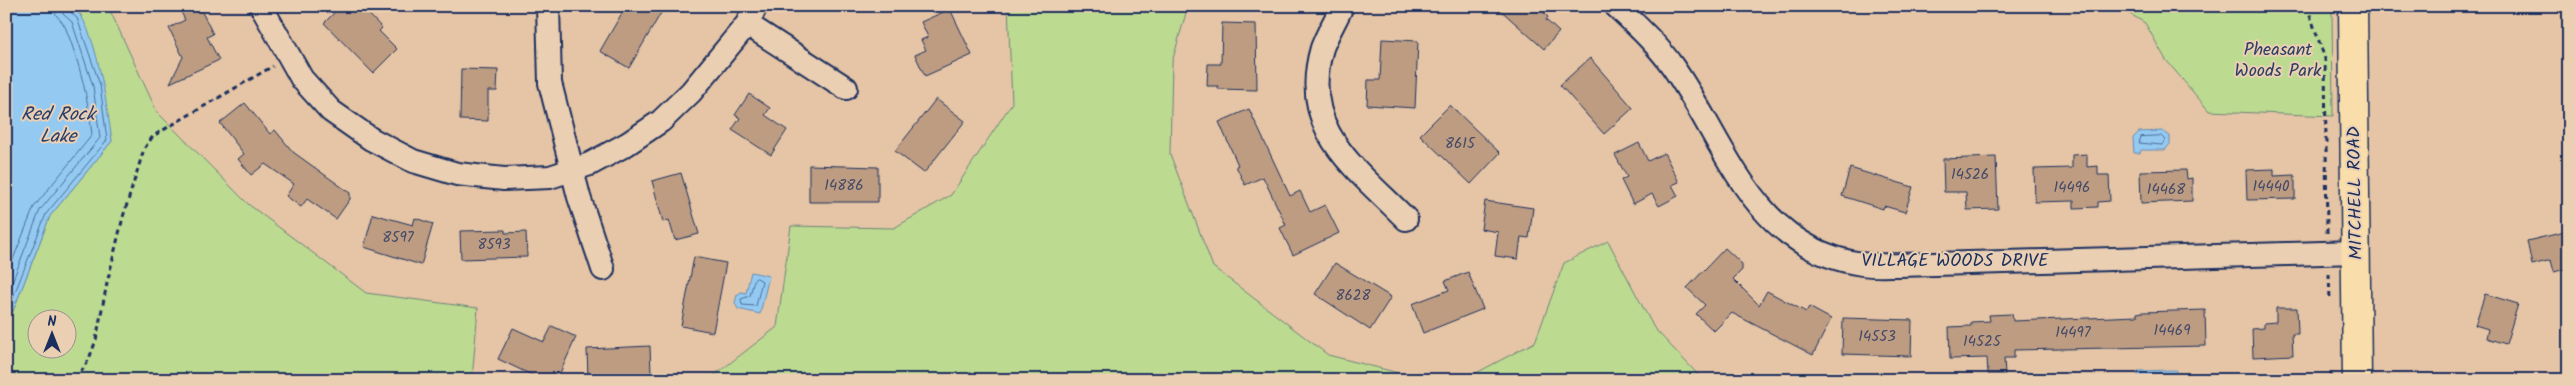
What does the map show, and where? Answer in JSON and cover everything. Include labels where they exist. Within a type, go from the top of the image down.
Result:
[{"type":"main road","name":"MITCHELL ROAD","points":[[2353,6],[2357,380]]},
{"type":"street","points":[[261,6],[302,79],[331,111],[371,139],[412,161],[457,174],[504,179],[550,177],[590,164],[627,144],[661,121],[691,92],[752,15],[846,88]]},
{"type":"street","points":[[548,6],[550,83],[572,169],[603,269]]},
{"type":"street","points":[[1342,6],[1323,46],[1317,70],[1316,94],[1322,121],[1335,146],[1406,219]]},
{"type":"street","name":"VILLAGE WOODS DRIVE","points":[[1616,6],[1647,35],[1673,66],[1740,182],[1762,211],[1792,236],[1824,254],[1861,264],[1899,265],[2356,252]]},
{"type":"path","points":[[2308,6],[2325,59],[2327,254],[2331,304]]},
{"type":"path","points":[[76,380],[89,359],[96,340],[107,283],[144,149],[153,136],[189,113],[288,57]]},
{"type":"path","points":[[2331,361],[2331,380]]},
{"type":"green space","points":[[70,6],[108,6],[157,112],[248,204],[366,293],[478,308],[472,380],[6,380],[6,329],[50,216],[112,141],[81,15]]},
{"type":"green space","points":[[1008,6],[1188,6],[1172,62],[1170,154],[1213,267],[1328,355],[1426,380],[708,380],[777,327],[791,226],[894,228],[951,195],[1012,103]]},
{"type":"green space","name":"Pheasant Woods Park","points":[[2117,6],[2332,6],[2333,116],[2209,111],[2166,60],[2145,23]]},
{"type":"green space","points":[[1608,241],[1654,328],[1703,380],[1463,380],[1535,342],[1564,263]]},
{"type":"water","name":"Red Rock Lake","points":[[6,6],[67,6],[72,7],[80,15],[88,30],[100,69],[112,141],[50,216],[6,329]]},
{"type":"water","points":[[2162,131],[2170,136],[2170,144],[2165,150],[2141,150],[2140,153],[2134,153],[2133,138],[2139,132]]},
{"type":"water","points":[[751,272],[769,276],[760,314],[738,309],[735,303],[737,295],[741,292],[746,293]]},
{"type":"water","points":[[2176,370],[2176,380],[2138,380],[2138,371]]},
{"type":"building","points":[[193,6],[199,6],[213,34],[207,37],[219,60],[170,83],[183,57],[169,28],[185,20],[181,12]]},
{"type":"building","points":[[341,6],[361,6],[382,28],[379,31],[397,49],[373,73],[324,23]]},
{"type":"building","points":[[626,6],[665,6],[629,68],[600,51]]},
{"type":"building","points":[[1496,6],[1537,6],[1548,17],[1546,20],[1559,32],[1544,49]]},
{"type":"building","points":[[950,9],[972,55],[925,76],[915,55],[926,50],[921,40],[928,37],[921,22]]},
{"type":"building","points":[[1222,23],[1256,24],[1257,90],[1218,89],[1218,86],[1207,86],[1208,64],[1221,64]]},
{"type":"building","points":[[1382,39],[1418,41],[1415,108],[1367,105],[1368,80],[1380,80]]},
{"type":"building","points":[[1590,58],[1633,108],[1604,134],[1560,85]]},
{"type":"building","points":[[461,69],[498,70],[497,91],[488,91],[488,121],[460,120]]},
{"type":"building","points":[[749,94],[770,108],[765,115],[787,130],[771,155],[732,130],[740,118],[735,115]]},
{"type":"building","points":[[936,99],[965,121],[924,173],[895,151]]},
{"type":"building","points":[[245,103],[270,134],[275,130],[293,152],[350,193],[350,199],[336,219],[307,199],[301,207],[286,196],[294,184],[265,164],[251,175],[238,159],[244,154],[220,123]]},
{"type":"building","points":[[1450,105],[1500,153],[1471,184],[1420,135]]},
{"type":"building","points":[[1249,109],[1290,196],[1300,191],[1310,212],[1325,205],[1339,233],[1293,255],[1280,228],[1286,225],[1263,177],[1245,185],[1219,122]]},
{"type":"building","points":[[1639,143],[1648,161],[1664,153],[1679,182],[1672,185],[1678,196],[1659,206],[1652,194],[1633,204],[1621,180],[1627,177],[1615,155]]},
{"type":"building","points":[[2087,154],[2087,167],[2098,166],[2098,175],[2109,175],[2110,201],[2098,202],[2098,207],[2074,208],[2074,201],[2035,202],[2034,169],[2072,168],[2072,155]]},
{"type":"building","points":[[1996,157],[1998,209],[1967,210],[1966,192],[1944,192],[1943,159]]},
{"type":"building","points":[[809,165],[878,167],[878,202],[809,202]]},
{"type":"building","points":[[1850,168],[1913,187],[1905,212],[1884,206],[1883,209],[1842,196]]},
{"type":"building","points":[[2274,169],[2274,176],[2295,175],[2295,199],[2247,200],[2246,170]]},
{"type":"building","points":[[2186,170],[2187,179],[2192,178],[2192,201],[2141,203],[2140,171]]},
{"type":"building","points":[[681,173],[699,234],[675,240],[669,220],[663,222],[652,181]]},
{"type":"building","points":[[1485,201],[1533,208],[1529,238],[1521,237],[1518,259],[1495,256],[1498,232],[1481,229]]},
{"type":"building","points":[[373,214],[413,225],[415,218],[433,224],[421,265],[364,247]]},
{"type":"building","points":[[505,230],[505,233],[526,232],[527,257],[461,259],[460,231]]},
{"type":"building","points":[[2569,231],[2569,268],[2554,272],[2551,260],[2532,265],[2527,241]]},
{"type":"building","points":[[1725,248],[1742,264],[1742,270],[1733,279],[1759,305],[1767,291],[1806,312],[1809,307],[1831,319],[1813,355],[1732,313],[1714,331],[1696,314],[1705,305],[1687,288]]},
{"type":"building","points":[[694,257],[726,263],[713,332],[681,326]]},
{"type":"building","points":[[1335,263],[1391,297],[1370,330],[1315,294]]},
{"type":"building","points":[[1468,272],[1483,309],[1423,333],[1412,304],[1449,290],[1445,281]]},
{"type":"building","points":[[2485,294],[2518,304],[2506,344],[2486,338],[2488,329],[2475,325]]},
{"type":"building","points":[[2276,308],[2297,308],[2298,334],[2292,334],[2293,355],[2253,357],[2252,329],[2264,328],[2264,323],[2276,322]]},
{"type":"building","points":[[2205,310],[2206,346],[2014,350],[2014,358],[2004,358],[2005,374],[1988,374],[1987,358],[1950,359],[1949,327],[1971,326],[1971,322],[1990,321],[1989,315],[2012,314],[2013,321],[2137,316],[2137,313],[2143,312]]},
{"type":"building","points":[[1843,318],[1912,320],[1911,356],[1842,354]]},
{"type":"building","points":[[552,326],[576,337],[557,380],[542,380],[498,359],[513,328],[544,342]]},
{"type":"building","points":[[650,346],[651,374],[588,378],[587,349]]}]
